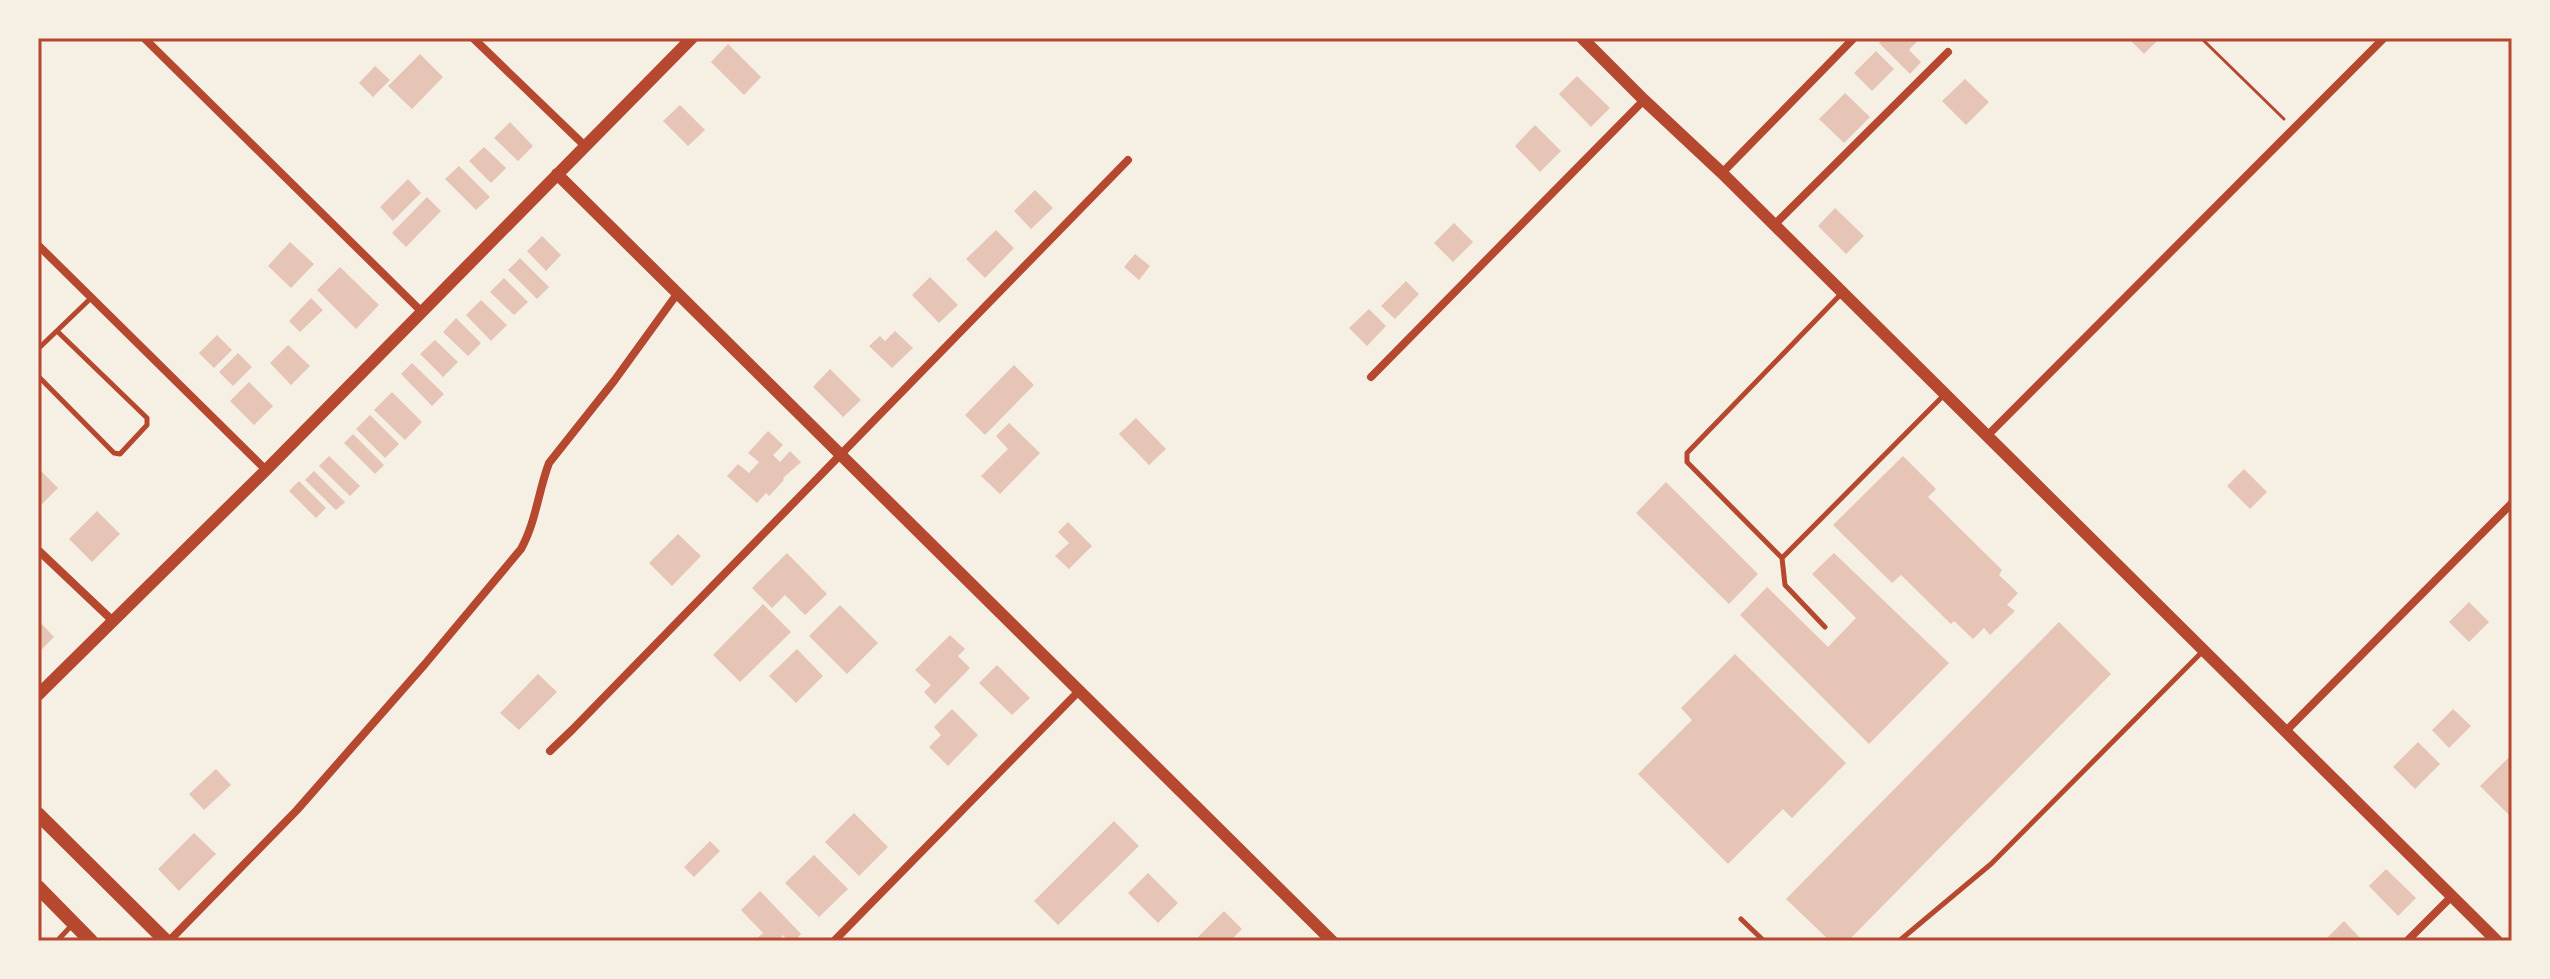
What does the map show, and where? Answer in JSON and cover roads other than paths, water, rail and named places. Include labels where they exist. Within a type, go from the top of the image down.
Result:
[{"type":"main road","points":[[38,814],[168,941]]},
{"type":"main road","points":[[38,887],[91,941]]},
{"type":"street","points":[[144,38],[421,311]]},
{"type":"street","points":[[473,38],[585,146]]},
{"type":"street","points":[[38,695],[266,470],[692,38]]},
{"type":"street","points":[[1582,38],[2497,941]]},
{"type":"street","points":[[1722,173],[1854,38]]},
{"type":"street","points":[[1986,437],[2384,38]]},
{"type":"street","points":[[1774,225],[1948,52]]},
{"type":"street","points":[[1371,377],[1644,100]]},
{"type":"street","points":[[550,751],[1128,160]]},
{"type":"street","points":[[557,174],[1332,941]]},
{"type":"street","points":[[38,245],[266,470]]},
{"type":"street","points":[[168,941],[297,810],[521,549],[530,533],[549,463],[677,294]]},
{"type":"street","points":[[2285,732],[2512,503]]},
{"type":"street","points":[[38,550],[114,622]]},
{"type":"street","points":[[834,941],[1079,691]]},
{"type":"street","points":[[2407,941],[2451,897]]},
{"type":"lane","points":[[1825,627],[1785,585],[1782,558],[1687,462],[1687,453],[1842,293]]},
{"type":"lane","points":[[38,349],[91,298]]},
{"type":"lane","points":[[38,376],[114,453],[120,454],[147,425],[147,418],[57,331]]},
{"type":"lane","points":[[1782,558],[1944,395]]},
{"type":"lane","points":[[1899,941],[2002,854],[2203,651]]},
{"type":"lane","points":[[1741,919],[1764,941]]},
{"type":"lane","points":[[57,941],[74,923]]}]
